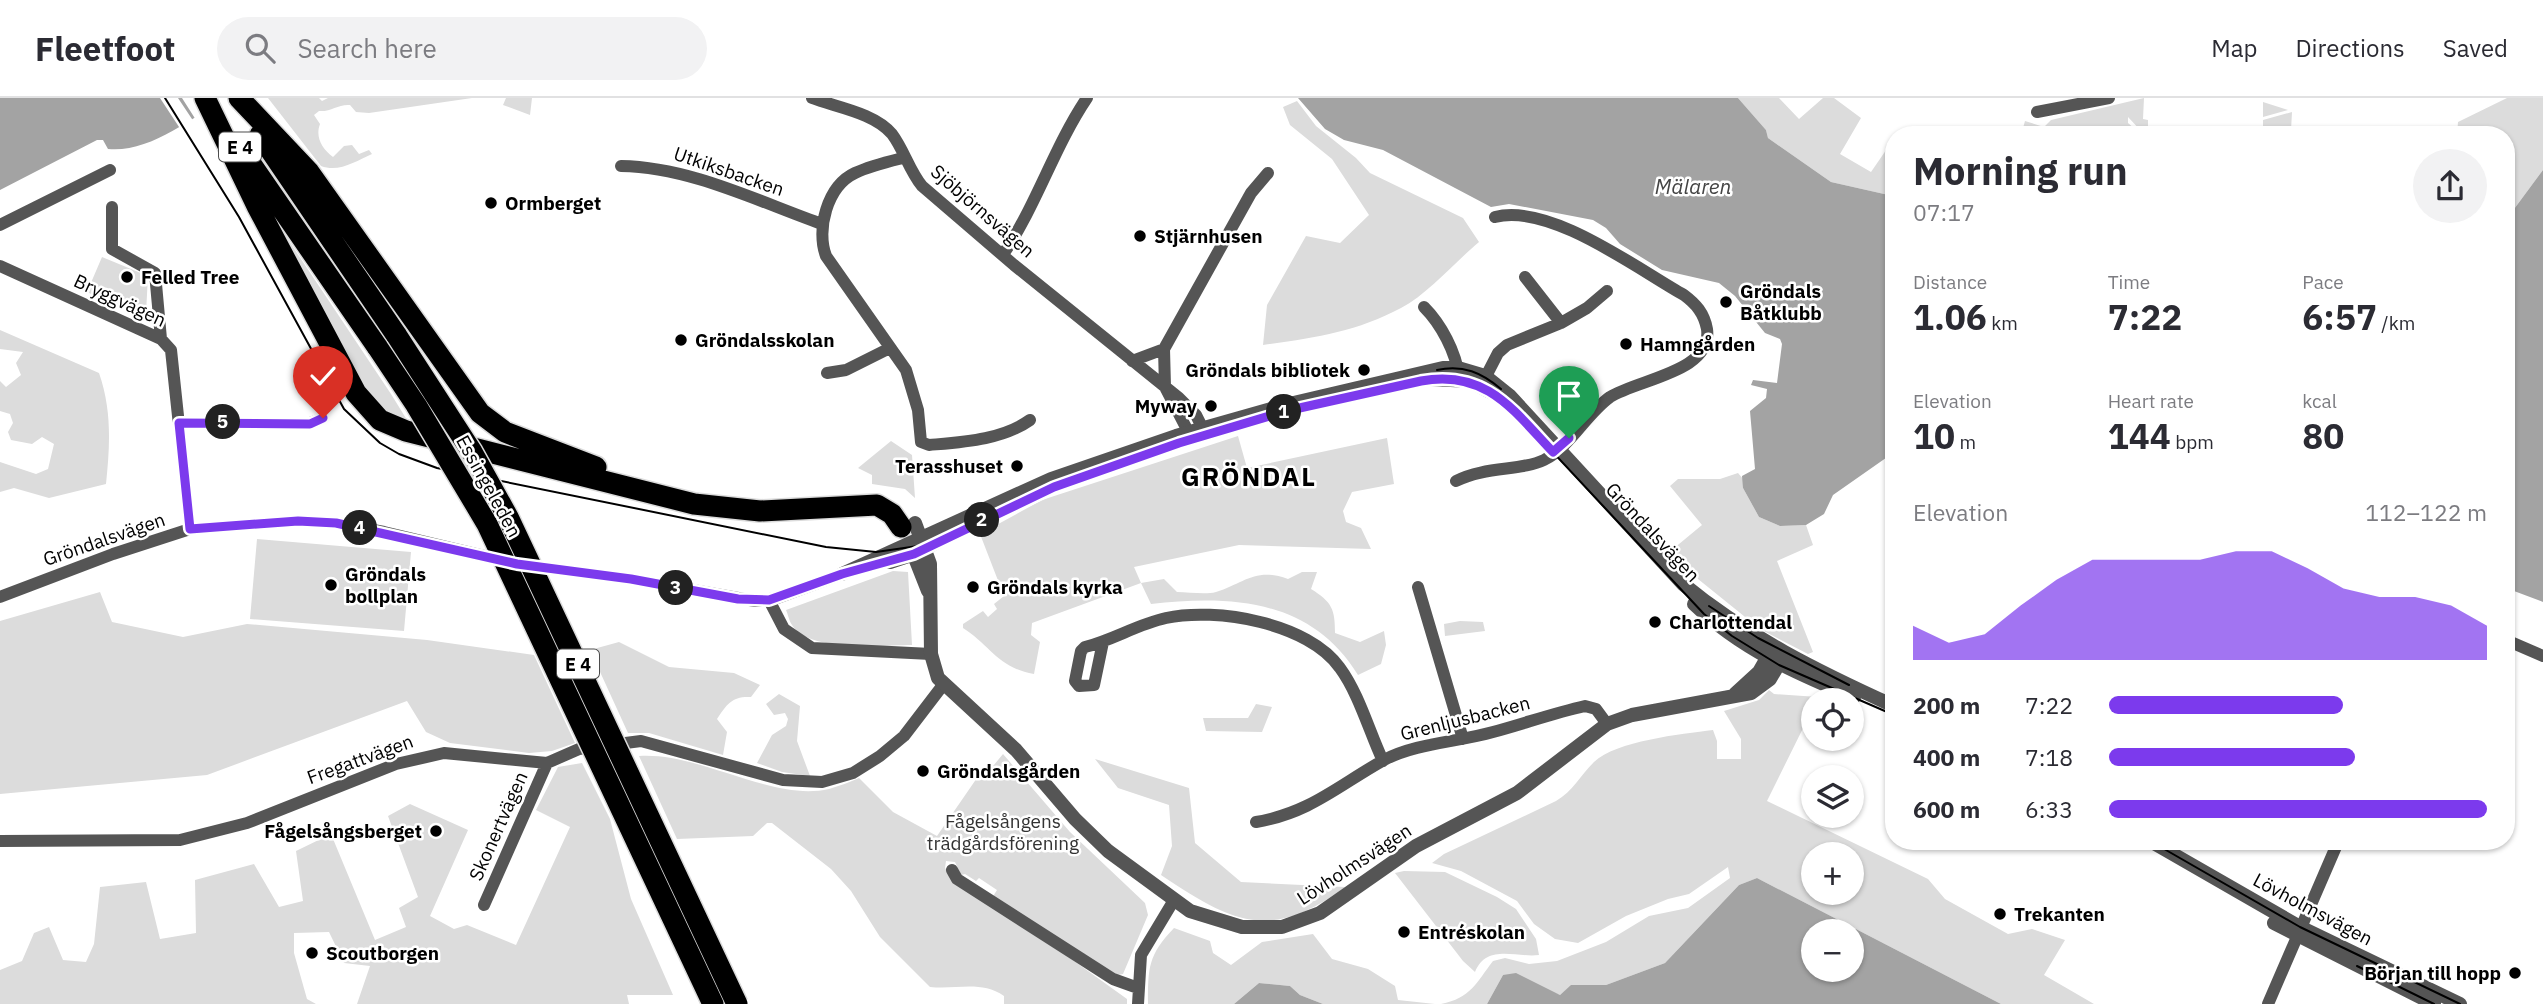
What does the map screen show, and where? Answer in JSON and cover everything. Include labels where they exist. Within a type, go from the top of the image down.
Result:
[{"type":"highway","points":[[205,98],[265,201],[356,393],[380,420],[407,431],[695,504],[760,511],[877,505],[892,514],[914,539]]},
{"type":"highway","points":[[237,98],[301,177],[469,400],[491,424],[505,432],[628,478],[714,499],[777,501],[873,492],[887,494],[906,508],[914,539]]},
{"type":"highway","name":"Essingeleden","points":[[301,177],[397,336],[472,452],[508,517],[737,1004]]},
{"type":"highway","name":"Essingeleden","points":[[265,201],[378,348],[416,405],[487,523],[713,1004]]},
{"type":"street","name":"Sjöbjörnsvägen","points":[[812,98],[881,124],[897,141],[903,158],[922,186],[1165,387],[1196,415],[1198,434]]},
{"type":"street","points":[[1003,253],[1023,224],[1066,129],[1087,98]]},
{"type":"street","points":[[2037,112],[2109,98]]},
{"type":"street","points":[[903,158],[854,173],[844,180],[822,224],[821,236],[826,256],[906,370],[914,394],[921,442],[929,445],[989,437],[1018,429],[1030,420]]},
{"type":"street","name":"Utkiksbacken","points":[[621,166],[655,167],[683,174],[822,224]]},
{"type":"street","points":[[0,225],[110,170]]},
{"type":"street","points":[[1165,387],[1164,349],[1251,193],[1268,173]]},
{"type":"street","points":[[112,207],[112,249],[155,273],[161,339]]},
{"type":"street","points":[[1456,481],[1472,472],[1544,460],[1610,397],[1686,365],[1703,351],[1707,333],[1697,305],[1589,239],[1551,221],[1506,214],[1495,217]]},
{"type":"street","name":"Bryggvägen","points":[[0,266],[161,339],[172,357],[190,529]]},
{"type":"street","points":[[1525,278],[1561,323]]},
{"type":"street","points":[[1483,381],[1498,353],[1507,345],[1561,323],[1607,292]]},
{"type":"street","points":[[1424,307],[1436,318],[1459,374]]},
{"type":"street","points":[[827,373],[846,370],[890,348]]},
{"type":"street","points":[[1132,361],[1164,349]]},
{"type":"street","name":"Gröndalsvägen","points":[[0,597],[113,554],[190,529],[298,521],[336,523],[517,564],[631,579],[738,599],[769,600],[842,574],[1051,479],[1366,386],[1459,374],[1483,381],[1510,396],[1555,450],[1683,584],[1776,656]]},
{"type":"street","points":[[179,423],[310,424],[323,418]]},
{"type":"street","name":"Lövholmsvägen","points":[[914,539],[931,569],[928,592],[931,654],[934,671],[943,685],[1011,744],[1088,833],[1174,900],[1206,918],[1242,927],[1282,927],[1311,918],[1416,846],[1517,793],[1607,724],[1632,715],[1727,700],[1761,688],[1776,656]]},
{"type":"street","points":[[1418,587],[1464,739]]},
{"type":"street","points":[[769,600],[784,629],[812,648],[931,654]]},
{"type":"street","points":[[1103,642],[1153,622],[1180,617],[1237,618],[1283,630],[1317,647],[1340,668],[1383,761]]},
{"type":"street","points":[[2515,644],[2543,656]]},
{"type":"street","points":[[1776,656],[1885,702]]},
{"type":"street","points":[[1776,656],[1885,710]]},
{"type":"street","name":"Fregattvägen","points":[[0,841],[180,840],[247,823],[396,764],[430,754],[475,754],[547,763],[579,750],[641,741],[783,780],[822,782],[853,773],[880,756],[904,736],[943,685]]},
{"type":"street","name":"Grenljusbacken","points":[[1256,822],[1284,817],[1350,783],[1383,761],[1407,751],[1464,739],[1585,706],[1596,709],[1607,724]]},
{"type":"street","name":"Skonertvägen","points":[[484,905],[547,763]]},
{"type":"street","name":"Lövholmsvägen","points":[[2152,850],[2434,1004]]},
{"type":"street","name":"Lövholmsvägen","points":[[2165,850],[2298,931],[2460,1004]]},
{"type":"street","points":[[2268,1004],[2334,850]]},
{"type":"street","points":[[952,870],[957,879],[1113,979],[1138,988]]},
{"type":"street","points":[[1138,1004],[1141,955],[1174,900]]},
{"type":"green space","points":[[268,98],[319,98],[322,101],[328,98],[472,98],[369,113],[356,112],[350,105],[319,111],[314,115],[320,124],[319,138],[329,154],[333,157],[344,146],[352,145],[359,154],[369,150],[372,154],[347,165],[328,168],[321,166]]},
{"type":"green space","points":[[506,98],[532,98],[530,115],[503,105]]},
{"type":"green space","points":[[1738,98],[1779,98],[1799,119],[1823,98],[1834,98],[1861,118],[1840,154],[1871,172],[1885,152],[1885,194],[1831,182],[1768,138],[1766,130]]},
{"type":"green space","points":[[2144,98],[2143,119],[2148,120],[2148,126],[2136,126],[2128,117],[2128,123],[2132,126],[2045,126],[2051,120]]},
{"type":"green space","points":[[2507,98],[2543,98],[2543,170],[2515,208],[2515,126],[2458,126],[2458,122]]},
{"type":"green space","points":[[1297,101],[1316,126],[1356,158],[1370,173],[1463,218],[1479,242],[1442,277],[1401,308],[1368,323],[1334,333],[1263,345],[1267,305],[1306,236],[1340,243],[1369,215],[1332,159],[1290,125],[1283,107]]},
{"type":"green space","points":[[2263,102],[2288,110],[2263,117]]},
{"type":"green space","points":[[2292,112],[2291,126],[2263,126],[2263,120]]},
{"type":"green space","points":[[2025,121],[2041,126],[2024,126]]},
{"type":"green space","points":[[273,217],[407,420],[384,410],[367,396]]},
{"type":"green space","points":[[102,257],[148,276],[146,313],[142,318],[87,292]]},
{"type":"green space","points":[[0,330],[99,373],[109,428],[106,484],[49,498],[14,488],[0,492],[0,462],[36,474],[48,469],[54,444],[42,437],[32,444],[11,440],[8,432],[13,423],[10,414],[0,411],[0,381],[6,387],[21,375],[16,363],[23,352],[0,349]]},
{"type":"green space","points":[[1238,436],[1247,468],[1387,438],[1394,484],[1352,492],[1343,511],[1346,522],[1361,528],[1371,549],[1239,545],[1134,567],[1141,583],[1032,623],[1031,635],[1040,642],[1034,674],[1012,667],[963,628],[963,624],[983,611],[988,617],[997,609],[994,604],[1004,596],[980,534],[1042,500]]},
{"type":"green space","points":[[891,441],[912,455],[915,498],[905,489],[872,484],[872,475],[858,468]]},
{"type":"green space","points":[[1738,473],[1744,480],[1743,488],[1759,517],[1780,526],[1806,525],[1813,545],[1777,561],[1813,652],[1808,654],[1760,629],[1667,554],[1702,525],[1670,486],[1678,479],[1720,479]]},
{"type":"green space","name":"Gröndals bollplan","points":[[257,539],[411,552],[404,631],[250,619]]},
{"type":"green space","points":[[893,571],[908,572],[912,645],[830,644],[801,634],[791,623],[786,610]]},
{"type":"green space","points":[[1302,572],[1317,572],[1311,589],[1331,607],[1335,633],[1360,642],[1384,631],[1386,645],[1381,664],[1358,675],[1339,650],[1317,631],[1293,617],[1240,602],[1181,601],[1151,604],[1141,583],[1164,579],[1177,592],[1207,593],[1259,575],[1288,579]]},
{"type":"green space","points":[[100,592],[112,622],[183,637],[247,624],[427,640],[534,655],[575,743],[552,751],[529,753],[450,743],[426,732],[407,701],[207,775],[0,794],[0,621]]},
{"type":"green space","points":[[1460,621],[1483,622],[1485,631],[1445,636],[1444,624]]},
{"type":"green space","points":[[619,642],[669,667],[734,673],[760,685],[751,697],[731,702],[717,719],[727,732],[723,755],[649,733],[628,733],[590,650]]},
{"type":"green space","points":[[1769,690],[1774,694],[1801,696],[1801,732],[1767,801],[1801,817],[1801,828],[1823,828],[1852,842],[1801,842],[1801,901],[1757,878],[1739,885],[1665,963],[1606,985],[1572,985],[1560,995],[1503,975],[1487,1004],[1441,1004],[1466,994],[1493,961],[1505,958],[1529,964],[1557,961],[1606,942],[1649,916],[1688,908],[1730,878],[1728,867],[1689,894],[1668,899],[1626,916],[1578,943],[1555,939],[1534,924],[1517,901],[1461,871],[1432,863],[1444,854],[1556,801],[1572,788],[1594,762],[1617,749],[1650,740],[1713,730],[1717,741],[1717,759],[1741,759],[1741,739],[1724,711],[1759,700]]},
{"type":"green space","points":[[779,694],[800,706],[797,741],[810,776],[782,772],[757,763],[772,735],[786,726],[788,719],[785,713],[774,715],[766,704]]},
{"type":"green space","points":[[1256,704],[1272,707],[1262,732],[1206,731],[1203,718],[1248,718]]},
{"type":"green space","name":"Fågelsångens trädgårdsförening","points":[[1003,754],[1070,832],[1145,903],[1148,915],[1123,974],[1113,976],[992,898],[997,890],[979,878],[976,881],[965,874],[961,875],[955,862],[946,861],[945,868],[950,877],[1042,938],[1127,999],[1127,1004],[1004,1004],[1004,996],[986,988],[930,987],[880,937],[851,891],[831,869],[772,823],[767,823],[753,836],[677,839],[639,756],[687,761],[784,789],[829,789],[859,778],[893,812],[937,836],[979,775],[989,771]]},
{"type":"green space","points":[[1095,759],[1189,788],[1195,843],[1241,882],[1345,887],[1294,915],[1272,920],[1251,920],[1209,905],[1161,875],[1172,846],[1169,805],[1118,788]]},
{"type":"green space","points":[[582,763],[610,819],[631,899],[673,995],[627,995],[629,1004],[357,1004],[370,966],[344,963],[329,932],[294,933],[294,953],[307,999],[316,1004],[0,1004],[0,970],[22,961],[34,933],[49,927],[63,960],[86,962],[94,944],[100,887],[146,882],[160,939],[196,933],[195,880],[254,864],[279,907],[303,901],[296,851],[331,834],[375,940],[406,927],[399,908],[418,897],[388,816],[410,804],[468,830],[430,916],[454,929],[467,925],[516,945],[570,827],[536,810],[558,767]]},
{"type":"green space","points":[[1864,848],[1928,879],[1945,899],[2008,934],[2032,929],[2065,940],[2044,975],[2094,1004],[2001,1004],[1864,933],[1864,919],[1836,919],[1809,905],[1864,905]]},
{"type":"green space","points":[[1445,872],[1497,897],[1516,909],[1536,939],[1539,955],[1494,955],[1480,963],[1475,972],[1463,961],[1395,873]]},
{"type":"green space","points":[[1174,928],[1210,941],[1213,953],[1231,965],[1262,942],[1313,934],[1332,959],[1368,969],[1395,986],[1398,1000],[1435,1004],[1323,1004],[1300,995],[1290,986],[1259,983],[1234,1004],[1148,1004],[1148,981],[1154,954]]},
{"type":"water","points":[[0,98],[225,98],[154,140],[139,146],[108,149],[103,140],[97,140],[0,190]]},
{"type":"water","name":"Mälaren","points":[[1298,98],[1738,98],[1766,130],[1768,138],[1831,182],[1885,194],[1885,459],[1833,495],[1824,514],[1806,525],[1780,526],[1759,517],[1743,488],[1742,476],[1755,469],[1750,411],[1766,398],[1767,389],[1751,385],[1753,380],[1777,383],[1782,344],[1780,339],[1765,333],[1735,296],[1719,283],[1662,270],[1620,244],[1606,228],[1593,220],[1509,204],[1491,207],[1383,150],[1344,140],[1325,129]]},
{"type":"water","points":[[2543,170],[2543,602],[2515,591],[2515,208]]},
{"type":"water","points":[[1757,878],[1801,901],[1801,905],[1809,905],[1836,919],[1801,919],[1801,982],[1864,982],[1864,933],[2001,1004],[1487,1004],[1503,975],[1516,973],[1560,995],[1571,985],[1606,985],[1665,963],[1739,885]]},
{"type":"water","points":[[1259,983],[1290,986],[1300,995],[1323,1004],[1234,1004]]},
{"type":"pier","points":[[160,98],[178,98],[194,122],[181,130]]},
{"type":"pier","points":[[182,98],[228,98],[196,120]]},
{"type":"tram line","points":[[165,98],[239,217],[344,409],[380,443],[399,454],[437,468],[826,547],[876,552],[925,545],[1054,487],[1174,445],[1286,411],[1443,377],[1481,386],[1506,402],[1704,614],[1732,636],[1779,665],[1885,711]]},
{"type":"tram line","points":[[1437,370],[1455,368],[1472,371],[1501,389]]},
{"type":"tram line","points":[[1709,606],[1758,638],[1849,685]]},
{"type":"tram line","points":[[2166,850],[2300,927],[2460,1004]]},
{"type":"tram line","points":[[2357,966],[2434,1004]]},
{"type":"place","name":"Ormberget","points":[[491,203]]},
{"type":"place","name":"Stjärnhusen","points":[[1140,236]]},
{"type":"place","name":"Felled Tree","points":[[127,277]]},
{"type":"place","name":"Gröndals Båtklubb","points":[[1726,302]]},
{"type":"place","name":"Gröndalsskolan","points":[[681,340]]},
{"type":"place","name":"Hamngården","points":[[1626,344]]},
{"type":"place","name":"Gröndals bibliotek","points":[[1364,370]]},
{"type":"place","name":"Myway","points":[[1211,406]]},
{"type":"place","name":"Terasshuset","points":[[1017,466]]},
{"type":"place","name":"Gröndals bollplan","points":[[331,585]]},
{"type":"place","name":"Gröndals kyrka","points":[[973,587]]},
{"type":"place","name":"Charlottendal","points":[[1655,622]]},
{"type":"place","name":"Gröndalsgården","points":[[923,771]]},
{"type":"place","name":"Fågelsångsberget","points":[[436,831]]},
{"type":"place","name":"Trekanten","points":[[2000,914]]},
{"type":"place","name":"Entréskolan","points":[[1404,932]]},
{"type":"place","name":"Scoutborgen","points":[[312,953]]},
{"type":"place","name":"Början till hopp","points":[[2515,973]]},
{"type":"district","name":"GRÖNDAL","points":[[1249,476]]},
{"type":"route","points":[[323,418],[310,424],[260,421],[179,423],[190,529],[298,521],[336,523],[517,564],[631,579],[755,601],[777,598],[842,574],[914,554],[1054,487],[1179,443],[1286,411],[1421,381],[1443,377],[1481,386],[1506,402],[1553,452],[1569,438]]}]
